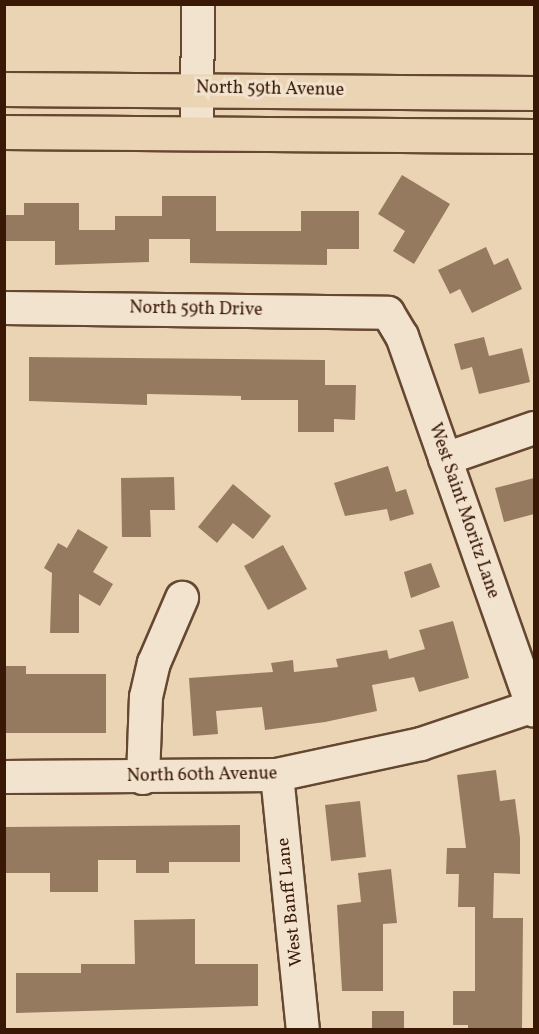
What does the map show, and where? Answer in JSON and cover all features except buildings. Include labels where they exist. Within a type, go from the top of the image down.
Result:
[{"type":"main road","name":"North 59th Avenue","points":[[4,89],[534,93]]},
{"type":"main road","points":[[4,132],[534,136]]},
{"type":"street","points":[[197,133],[198,4]]},
{"type":"street","name":"North 59th Drive","points":[[4,308],[388,313]]},
{"type":"street","name":"West Saint Moritz Lane","points":[[388,313],[402,336],[534,708]]},
{"type":"street","points":[[445,459],[534,428]]},
{"type":"street","points":[[143,778],[146,697],[154,663],[182,598]]},
{"type":"street","name":"North 60th Avenue","points":[[4,777],[143,778],[277,775],[421,744],[534,708]]},
{"type":"street","name":"West Banff Lane","points":[[277,775],[303,1029]]}]
